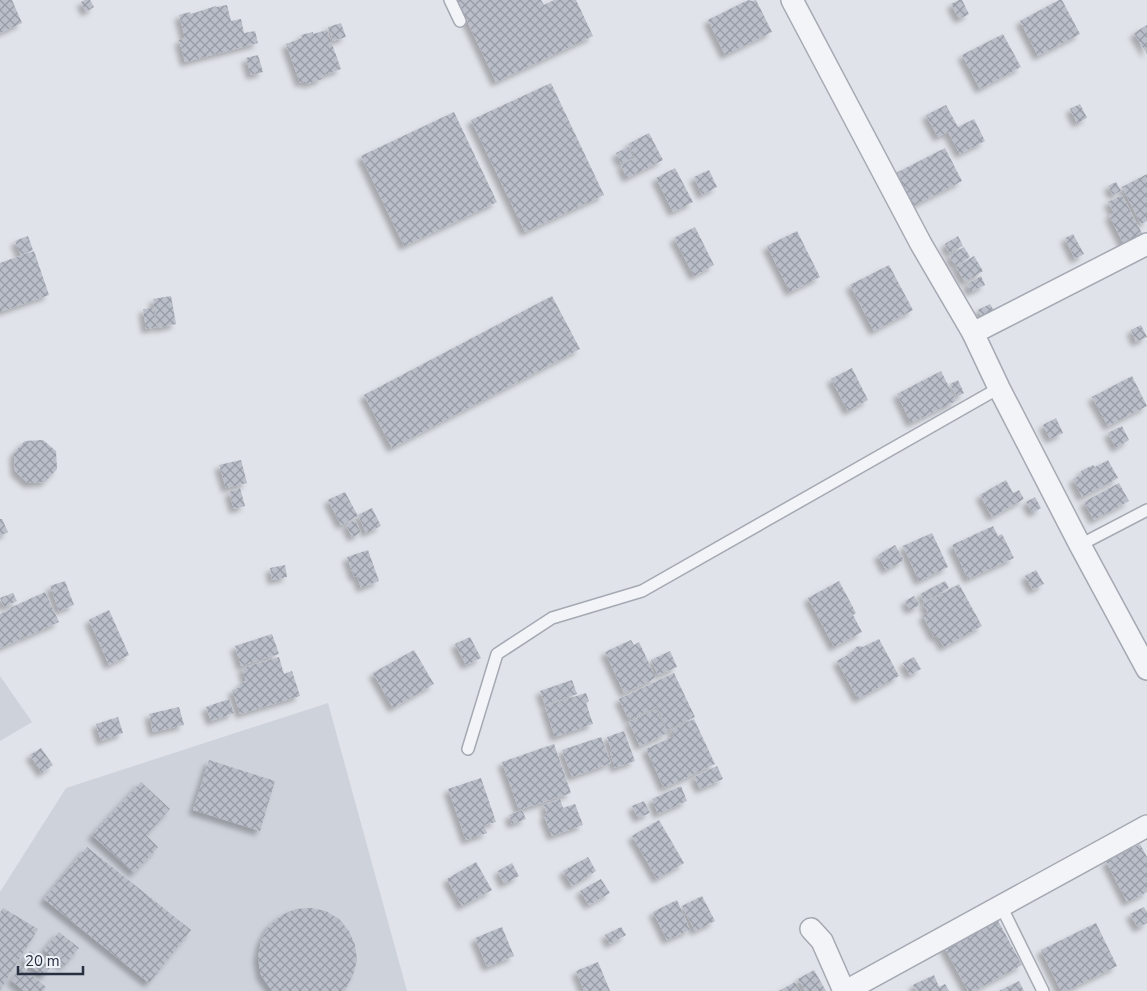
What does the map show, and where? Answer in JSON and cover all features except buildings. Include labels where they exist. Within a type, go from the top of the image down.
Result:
[{"type":"street","points":[[792,0],[920,244],[973,333],[1080,545],[1147,669]]},
{"type":"street","points":[[973,333],[1147,244]]},
{"type":"street","points":[[812,929],[822,941],[845,991],[1147,826]]},
{"type":"lane","points":[[450,0],[460,21]]},
{"type":"lane","points":[[468,749],[497,654],[552,618],[642,591],[1000,388]]},
{"type":"lane","points":[[1080,545],[1147,510]]},
{"type":"lane","points":[[1001,906],[1043,991]]},
{"type":"shaded area","points":[[0,676],[32,722],[0,741]]},
{"type":"shaded area","points":[[328,703],[407,991],[0,991],[0,892],[66,788]]}]
